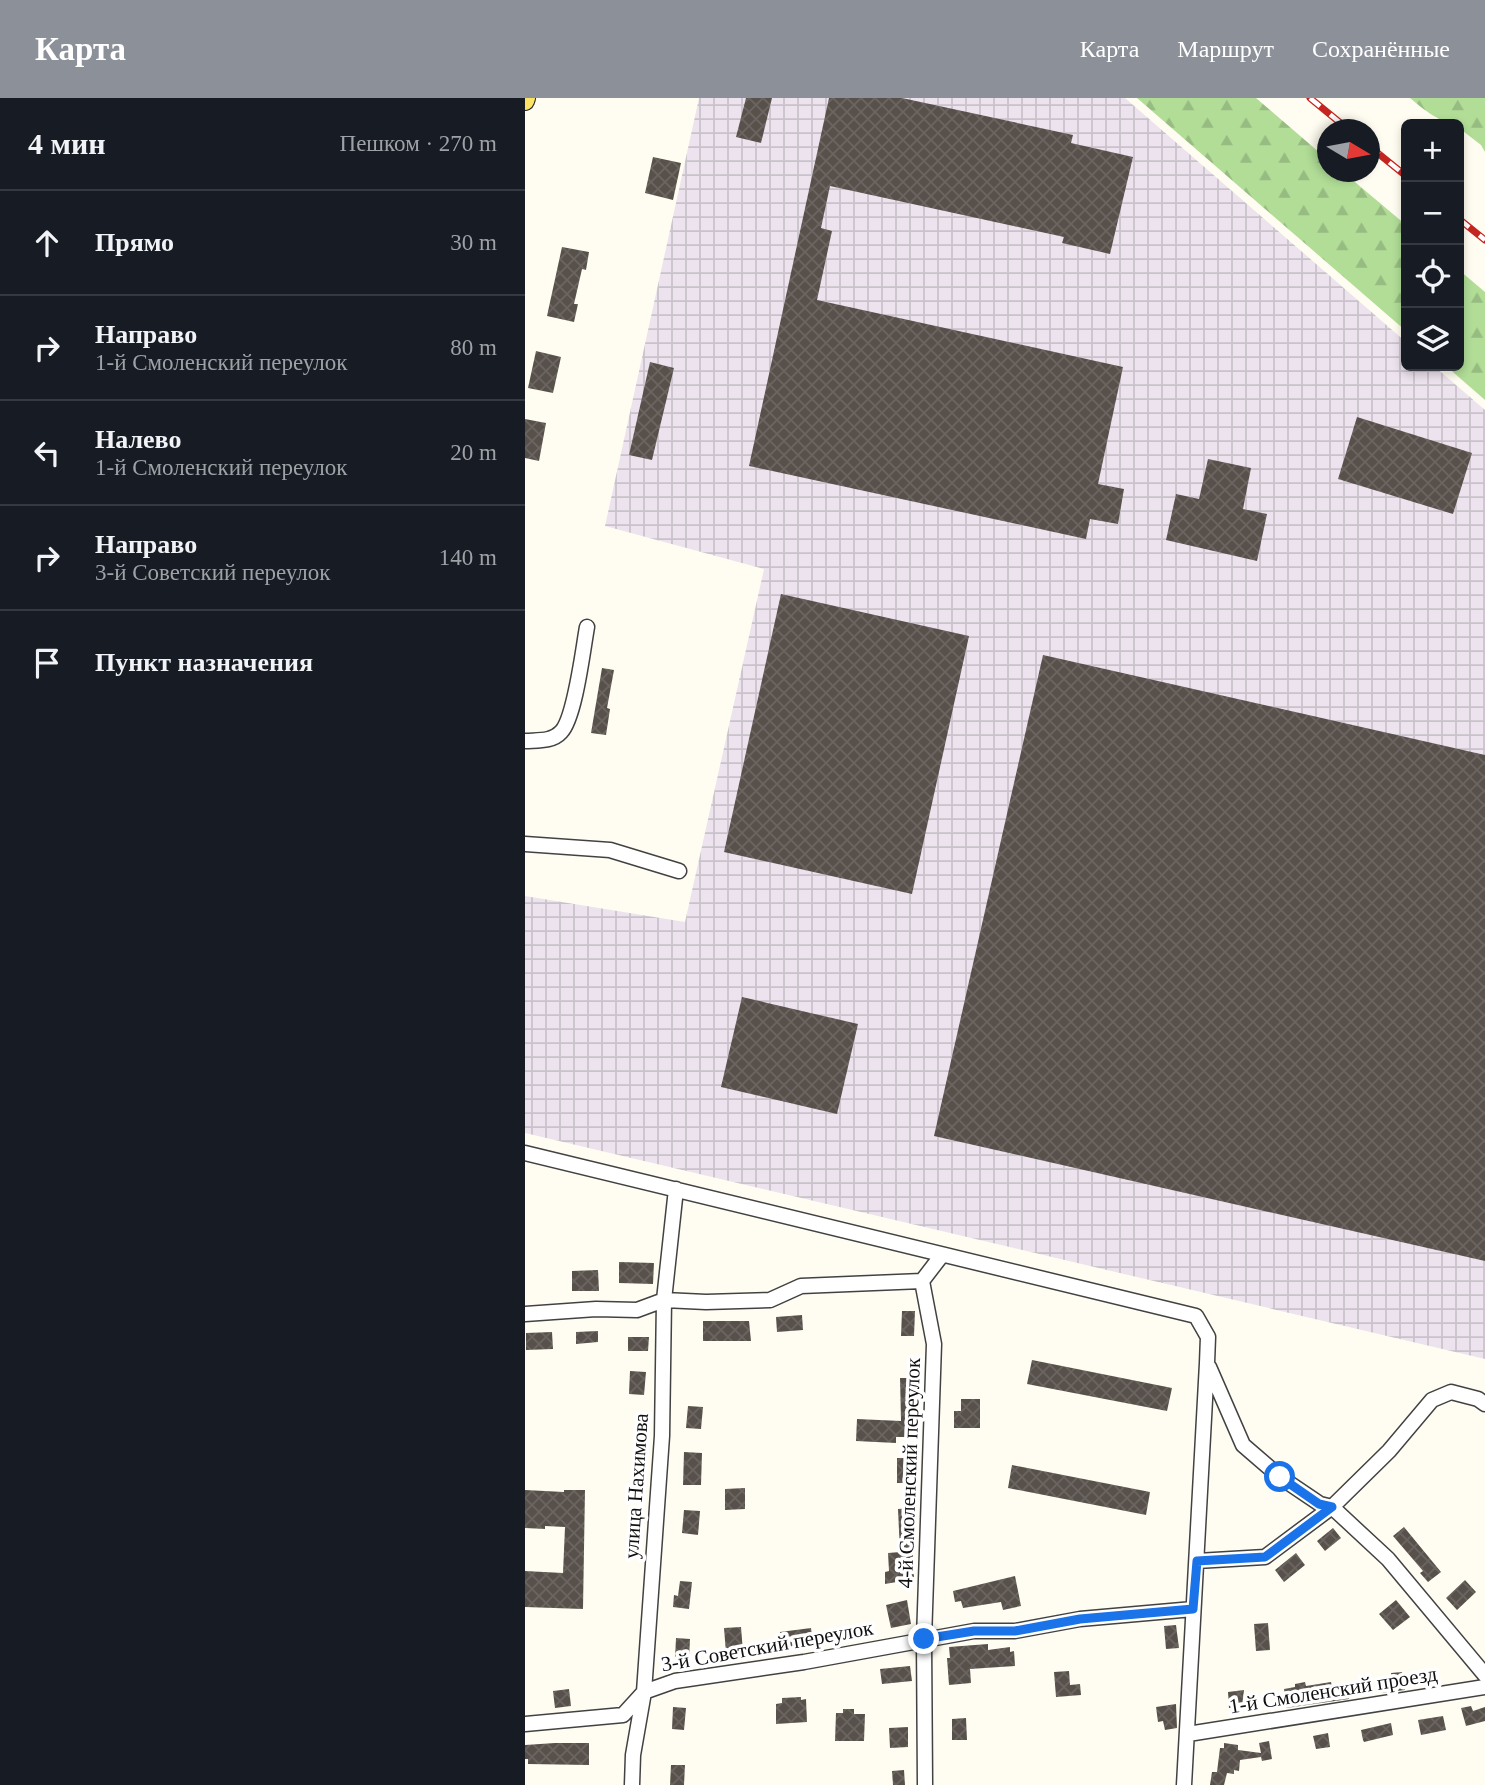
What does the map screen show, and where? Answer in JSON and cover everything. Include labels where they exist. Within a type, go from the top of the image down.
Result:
[{"type":"street","points":[[525,741],[551,739],[562,732],[572,706],[587,627]]},
{"type":"street","points":[[525,844],[610,850],[680,871]]},
{"type":"street","points":[[525,1153],[1196,1316],[1207,1337],[1207,1363],[1184,1785]]},
{"type":"street","name":"улица Нахимова","points":[[632,1785],[633,1755],[644,1692],[662,1436],[664,1300],[676,1189]]},
{"type":"street","points":[[525,1314],[596,1309],[637,1310],[664,1300],[770,1300],[801,1286],[922,1280],[942,1255]]},
{"type":"street","name":"4-й Смоленский переулок","points":[[922,1280],[934,1344],[924,1639],[925,1785]]},
{"type":"street","points":[[1207,1363],[1243,1445],[1280,1477],[1319,1504],[1332,1507],[1388,1559],[1485,1675]]},
{"type":"street","points":[[1197,1561],[1265,1557],[1332,1507],[1389,1451],[1432,1400],[1451,1392],[1482,1401]]},
{"type":"street","name":"3-й Советский переулок","points":[[525,1724],[623,1715],[644,1692],[675,1681],[804,1662],[974,1631],[1015,1631],[1080,1619],[1193,1609]]},
{"type":"street","name":"1-й Смоленский проезд","points":[[1188,1734],[1485,1687]]},
{"type":"shaded area","points":[[699,98],[1125,98],[1401,338],[1401,371],[1440,371],[1485,410],[1485,1359],[525,1133],[525,896],[685,922],[764,569],[605,526]]},
{"type":"green space","points":[[1137,98],[1256,98],[1317,150],[1317,182],[1355,182],[1401,221],[1401,327]]},
{"type":"green space","points":[[1410,98],[1485,98],[1485,152],[1481,145],[1464,132],[1464,119],[1439,119]]},
{"type":"green space","points":[[1464,274],[1485,292],[1485,400],[1452,371],[1464,371]]},
{"type":"building","points":[[746,98],[772,98],[761,143],[736,137]]},
{"type":"building","points":[[829,98],[902,98],[1073,135],[1071,143],[1133,157],[1110,254],[1062,243],[1064,237],[830,186],[821,228],[832,231],[817,300],[1123,367],[1098,484],[1124,489],[1118,524],[1090,519],[1086,539],[749,466]]},
{"type":"building","points":[[653,157],[681,163],[673,200],[645,193]]},
{"type":"building","points":[[562,247],[589,252],[586,270],[582,269],[574,304],[578,304],[574,322],[547,316]]},
{"type":"building","points":[[536,351],[561,357],[553,393],[528,388]]},
{"type":"building","points":[[650,362],[674,368],[652,460],[629,455]]},
{"type":"building","points":[[1357,417],[1472,453],[1453,514],[1338,479]]},
{"type":"building","points":[[525,419],[546,423],[539,461],[525,458]]},
{"type":"building","points":[[1208,459],[1251,468],[1243,509],[1267,514],[1257,561],[1166,540],[1176,494],[1199,499]]},
{"type":"building","points":[[781,594],[969,636],[912,894],[724,852]]},
{"type":"building","points":[[1043,655],[1485,755],[1485,1261],[934,1136]]},
{"type":"building","points":[[602,668],[614,670],[607,708],[610,709],[606,735],[591,733]]},
{"type":"building","points":[[742,997],[858,1024],[837,1114],[721,1087]]},
{"type":"building","points":[[619,1262],[654,1263],[653,1284],[619,1283]]},
{"type":"building","points":[[598,1270],[599,1291],[572,1291],[572,1271]]},
{"type":"building","points":[[902,1311],[915,1311],[914,1336],[901,1336]]},
{"type":"building","points":[[802,1315],[803,1330],[777,1332],[776,1317]]},
{"type":"building","points":[[703,1321],[749,1321],[751,1341],[703,1341]]},
{"type":"building","points":[[598,1331],[598,1342],[576,1344],[576,1332]]},
{"type":"building","points":[[552,1332],[553,1349],[526,1350],[526,1333]]},
{"type":"building","points":[[628,1337],[649,1337],[648,1351],[628,1351]]},
{"type":"building","points":[[1032,1360],[1172,1388],[1167,1411],[1027,1384]]},
{"type":"building","points":[[630,1371],[646,1372],[644,1395],[629,1394]]},
{"type":"building","points":[[900,1378],[915,1378],[917,1437],[896,1437],[896,1443],[856,1441],[857,1419],[901,1421]]},
{"type":"building","points":[[961,1399],[980,1399],[980,1428],[954,1428],[954,1411],[961,1411]]},
{"type":"building","points":[[688,1406],[703,1407],[701,1429],[686,1428]]},
{"type":"building","points":[[684,1452],[702,1453],[701,1485],[683,1485]]},
{"type":"building","points":[[897,1458],[916,1458],[916,1483],[897,1483]]},
{"type":"building","points":[[1012,1465],[1150,1492],[1146,1515],[1008,1488]]},
{"type":"building","points":[[745,1488],[745,1509],[725,1510],[725,1489]]},
{"type":"building","points":[[525,1490],[585,1490],[583,1609],[525,1607],[525,1571],[563,1573],[565,1527],[525,1528]]},
{"type":"building","points":[[911,1508],[914,1579],[885,1584],[885,1572],[889,1571],[888,1553],[900,1552],[898,1509]]},
{"type":"building","points":[[684,1510],[700,1511],[698,1535],[682,1533]]},
{"type":"building","points":[[1404,1527],[1441,1572],[1428,1582],[1420,1573],[1423,1571],[1393,1536]]},
{"type":"building","points":[[1333,1528],[1341,1538],[1325,1551],[1317,1541]]},
{"type":"building","points":[[1296,1553],[1305,1565],[1284,1582],[1275,1570]]},
{"type":"building","points":[[1015,1576],[1021,1606],[1003,1610],[1001,1602],[963,1608],[961,1601],[955,1602],[953,1591]]},
{"type":"building","points":[[1465,1580],[1476,1592],[1457,1610],[1446,1598]]},
{"type":"building","points":[[680,1581],[692,1582],[689,1609],[673,1607],[674,1595],[678,1596]]},
{"type":"building","points":[[907,1600],[911,1624],[891,1628],[886,1605]]},
{"type":"building","points":[[1396,1600],[1410,1617],[1393,1630],[1379,1614]]},
{"type":"building","points":[[1268,1623],[1270,1650],[1256,1651],[1254,1624]]},
{"type":"building","points":[[1176,1625],[1179,1648],[1166,1649],[1164,1626]]},
{"type":"building","points":[[741,1627],[743,1652],[726,1653],[724,1628]]},
{"type":"building","points":[[811,1628],[813,1644],[783,1649],[780,1632]]},
{"type":"building","points":[[676,1638],[690,1639],[689,1659],[675,1658]]},
{"type":"building","points":[[988,1644],[988,1650],[1010,1647],[1010,1652],[1014,1651],[1015,1666],[970,1669],[971,1683],[949,1685],[949,1647]]},
{"type":"building","points":[[910,1666],[912,1681],[882,1684],[880,1669]]},
{"type":"building","points":[[1069,1671],[1070,1685],[1080,1684],[1081,1695],[1056,1697],[1054,1672]]},
{"type":"building","points":[[1402,1672],[1405,1690],[1380,1693],[1378,1681],[1392,1679],[1391,1673]]},
{"type":"building","points":[[1305,1682],[1306,1686],[1331,1682],[1332,1687],[1347,1685],[1349,1699],[1286,1708],[1284,1689]]},
{"type":"building","points":[[569,1689],[571,1706],[555,1708],[553,1691]]},
{"type":"building","points":[[1244,1690],[1242,1707],[1229,1708],[1228,1692]]},
{"type":"building","points":[[801,1697],[801,1700],[806,1699],[807,1722],[776,1724],[776,1704],[782,1703],[782,1698]]},
{"type":"building","points":[[1176,1704],[1177,1728],[1165,1730],[1163,1721],[1158,1722],[1156,1707]]},
{"type":"building","points":[[1471,1706],[1473,1711],[1485,1707],[1485,1721],[1466,1726],[1461,1708]]},
{"type":"building","points":[[673,1707],[686,1708],[684,1730],[672,1729]]},
{"type":"building","points":[[843,1709],[854,1709],[854,1714],[865,1714],[864,1741],[835,1741],[836,1713],[843,1713]]},
{"type":"building","points":[[1443,1716],[1446,1730],[1421,1735],[1418,1720]]},
{"type":"building","points":[[966,1718],[967,1740],[952,1740],[952,1719]]},
{"type":"building","points":[[1391,1723],[1393,1735],[1364,1742],[1361,1730]]},
{"type":"building","points":[[908,1727],[908,1747],[890,1748],[889,1728]]},
{"type":"building","points":[[1328,1733],[1330,1747],[1316,1749],[1313,1736]]},
{"type":"building","points":[[1269,1741],[1272,1759],[1262,1761],[1261,1757],[1240,1760],[1239,1771],[1234,1770],[1234,1774],[1227,1773],[1224,1785],[1210,1785],[1212,1772],[1217,1772],[1220,1748],[1224,1748],[1224,1743],[1238,1745],[1238,1750],[1261,1753],[1259,1743]]},
{"type":"building","points":[[589,1743],[589,1765],[528,1764],[528,1759],[525,1759],[525,1745]]},
{"type":"building","points":[[671,1765],[685,1765],[684,1785],[670,1785]]},
{"type":"building","points":[[904,1770],[905,1785],[893,1785],[892,1771]]},
{"type":"railway","points":[[1310,98],[1336,119]]},
{"type":"railway","points":[[1380,155],[1401,172]]},
{"type":"railway","points":[[1464,223],[1485,240]]},
{"type":"route","points":[[924,1639],[974,1631],[1015,1631],[1080,1619],[1193,1609],[1197,1561],[1265,1557],[1332,1507],[1319,1504],[1280,1477]]}]
